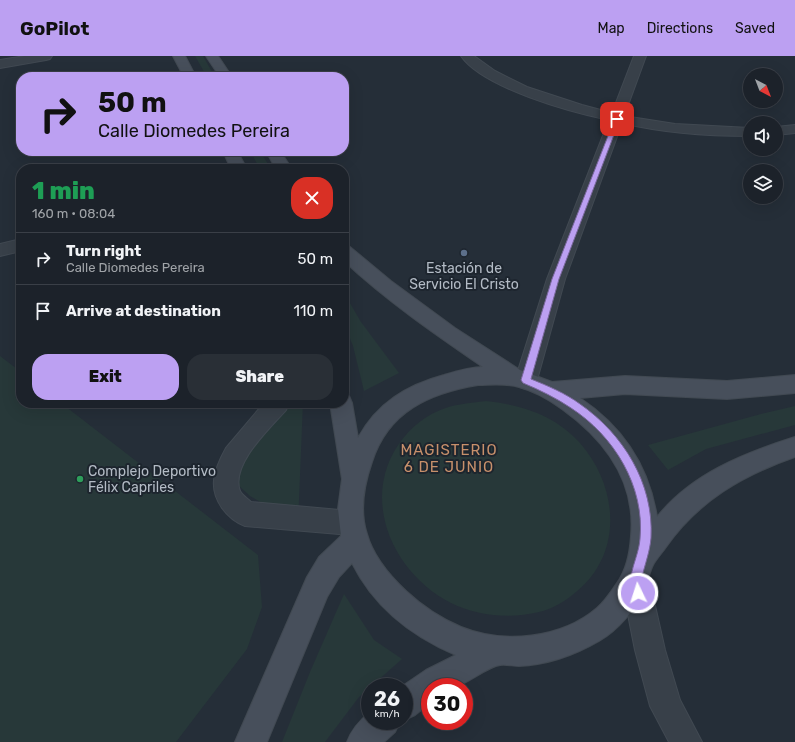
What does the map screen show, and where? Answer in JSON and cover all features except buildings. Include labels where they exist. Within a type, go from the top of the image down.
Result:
[{"type":"main road","points":[[179,56],[187,72]]},
{"type":"main road","points":[[212,56],[223,72]]},
{"type":"main road","points":[[349,255],[382,285],[445,332],[520,379],[551,391],[576,406],[598,424],[615,442],[635,477],[642,497],[645,539],[638,570]]},
{"type":"main road","points":[[520,379],[478,376],[453,380],[434,385],[416,393],[398,404],[383,419],[370,437],[360,456],[350,500],[353,532],[366,562],[379,582],[396,601],[415,618],[440,633],[468,644],[496,651],[533,651],[566,643],[596,627],[619,606],[638,570],[672,518],[701,490],[728,473],[767,456],[795,447]]},
{"type":"main road","points":[[551,391],[625,385],[727,390],[795,384]]},
{"type":"main road","points":[[342,408],[354,479]]},
{"type":"main road","points":[[251,742],[317,587],[353,532]]},
{"type":"main road","points":[[413,697],[453,671],[496,651]]},
{"type":"main road","points":[[363,742],[373,730]]},
{"type":"street","points":[[0,64],[46,56]]},
{"type":"street","points":[[467,56],[493,76],[526,91],[617,119],[669,127],[723,132],[743,132]]},
{"type":"street","points":[[520,379],[640,56]]},
{"type":"street","points":[[783,130],[795,129]]},
{"type":"street","points":[[0,250],[16,246]]},
{"type":"street","points":[[274,408],[234,455],[226,480],[229,498],[245,514],[353,532]]},
{"type":"street","points":[[638,570],[650,650],[666,706],[686,742]]},
{"type":"shaded area","points":[[195,56],[203,56],[212,72],[204,72]]},
{"type":"shaded area","points":[[253,156],[263,156],[268,164],[257,164]]},
{"type":"shaded area","points":[[349,302],[361,322],[399,373],[364,391],[353,346],[349,336]]},
{"type":"shaded area","name":"Complejo Deportivo Félix Capriles","points":[[0,356],[16,368],[16,408],[67,408],[258,555],[262,607],[247,649],[176,742],[0,742]]},
{"type":"shaded area","points":[[486,401],[512,405],[537,413],[549,418],[570,433],[593,460],[602,479],[608,499],[610,519],[608,539],[602,558],[592,576],[568,598],[554,607],[544,611],[506,616],[494,615],[472,611],[451,603],[431,591],[414,575],[400,557],[390,537],[384,516],[382,494],[386,472],[395,450],[409,432],[432,414],[444,409],[462,404]]},
{"type":"shaded area","points":[[795,406],[795,425],[706,449],[668,470],[648,445],[761,414]]},
{"type":"shaded area","points":[[286,408],[303,408],[298,524],[250,496],[236,483],[239,465]]},
{"type":"shaded area","points":[[344,594],[374,640],[402,659],[380,678],[361,678],[361,695],[325,742],[282,742],[310,672]]},
{"type":"place","name":"Estación de Servicio El Cristo","points":[[464,253]]},
{"type":"place","name":"Complejo Deportivo Félix Capriles","points":[[80,479]]},
{"type":"district","name":"MAGISTERIO 6 DE JUNIO","points":[[449,458]]},
{"type":"route","points":[[617,119],[556,279],[526,380],[551,391],[576,406],[598,424],[615,442],[626,459],[635,477],[642,497],[645,518],[645,539],[641,560],[635,579],[638,593]]}]
